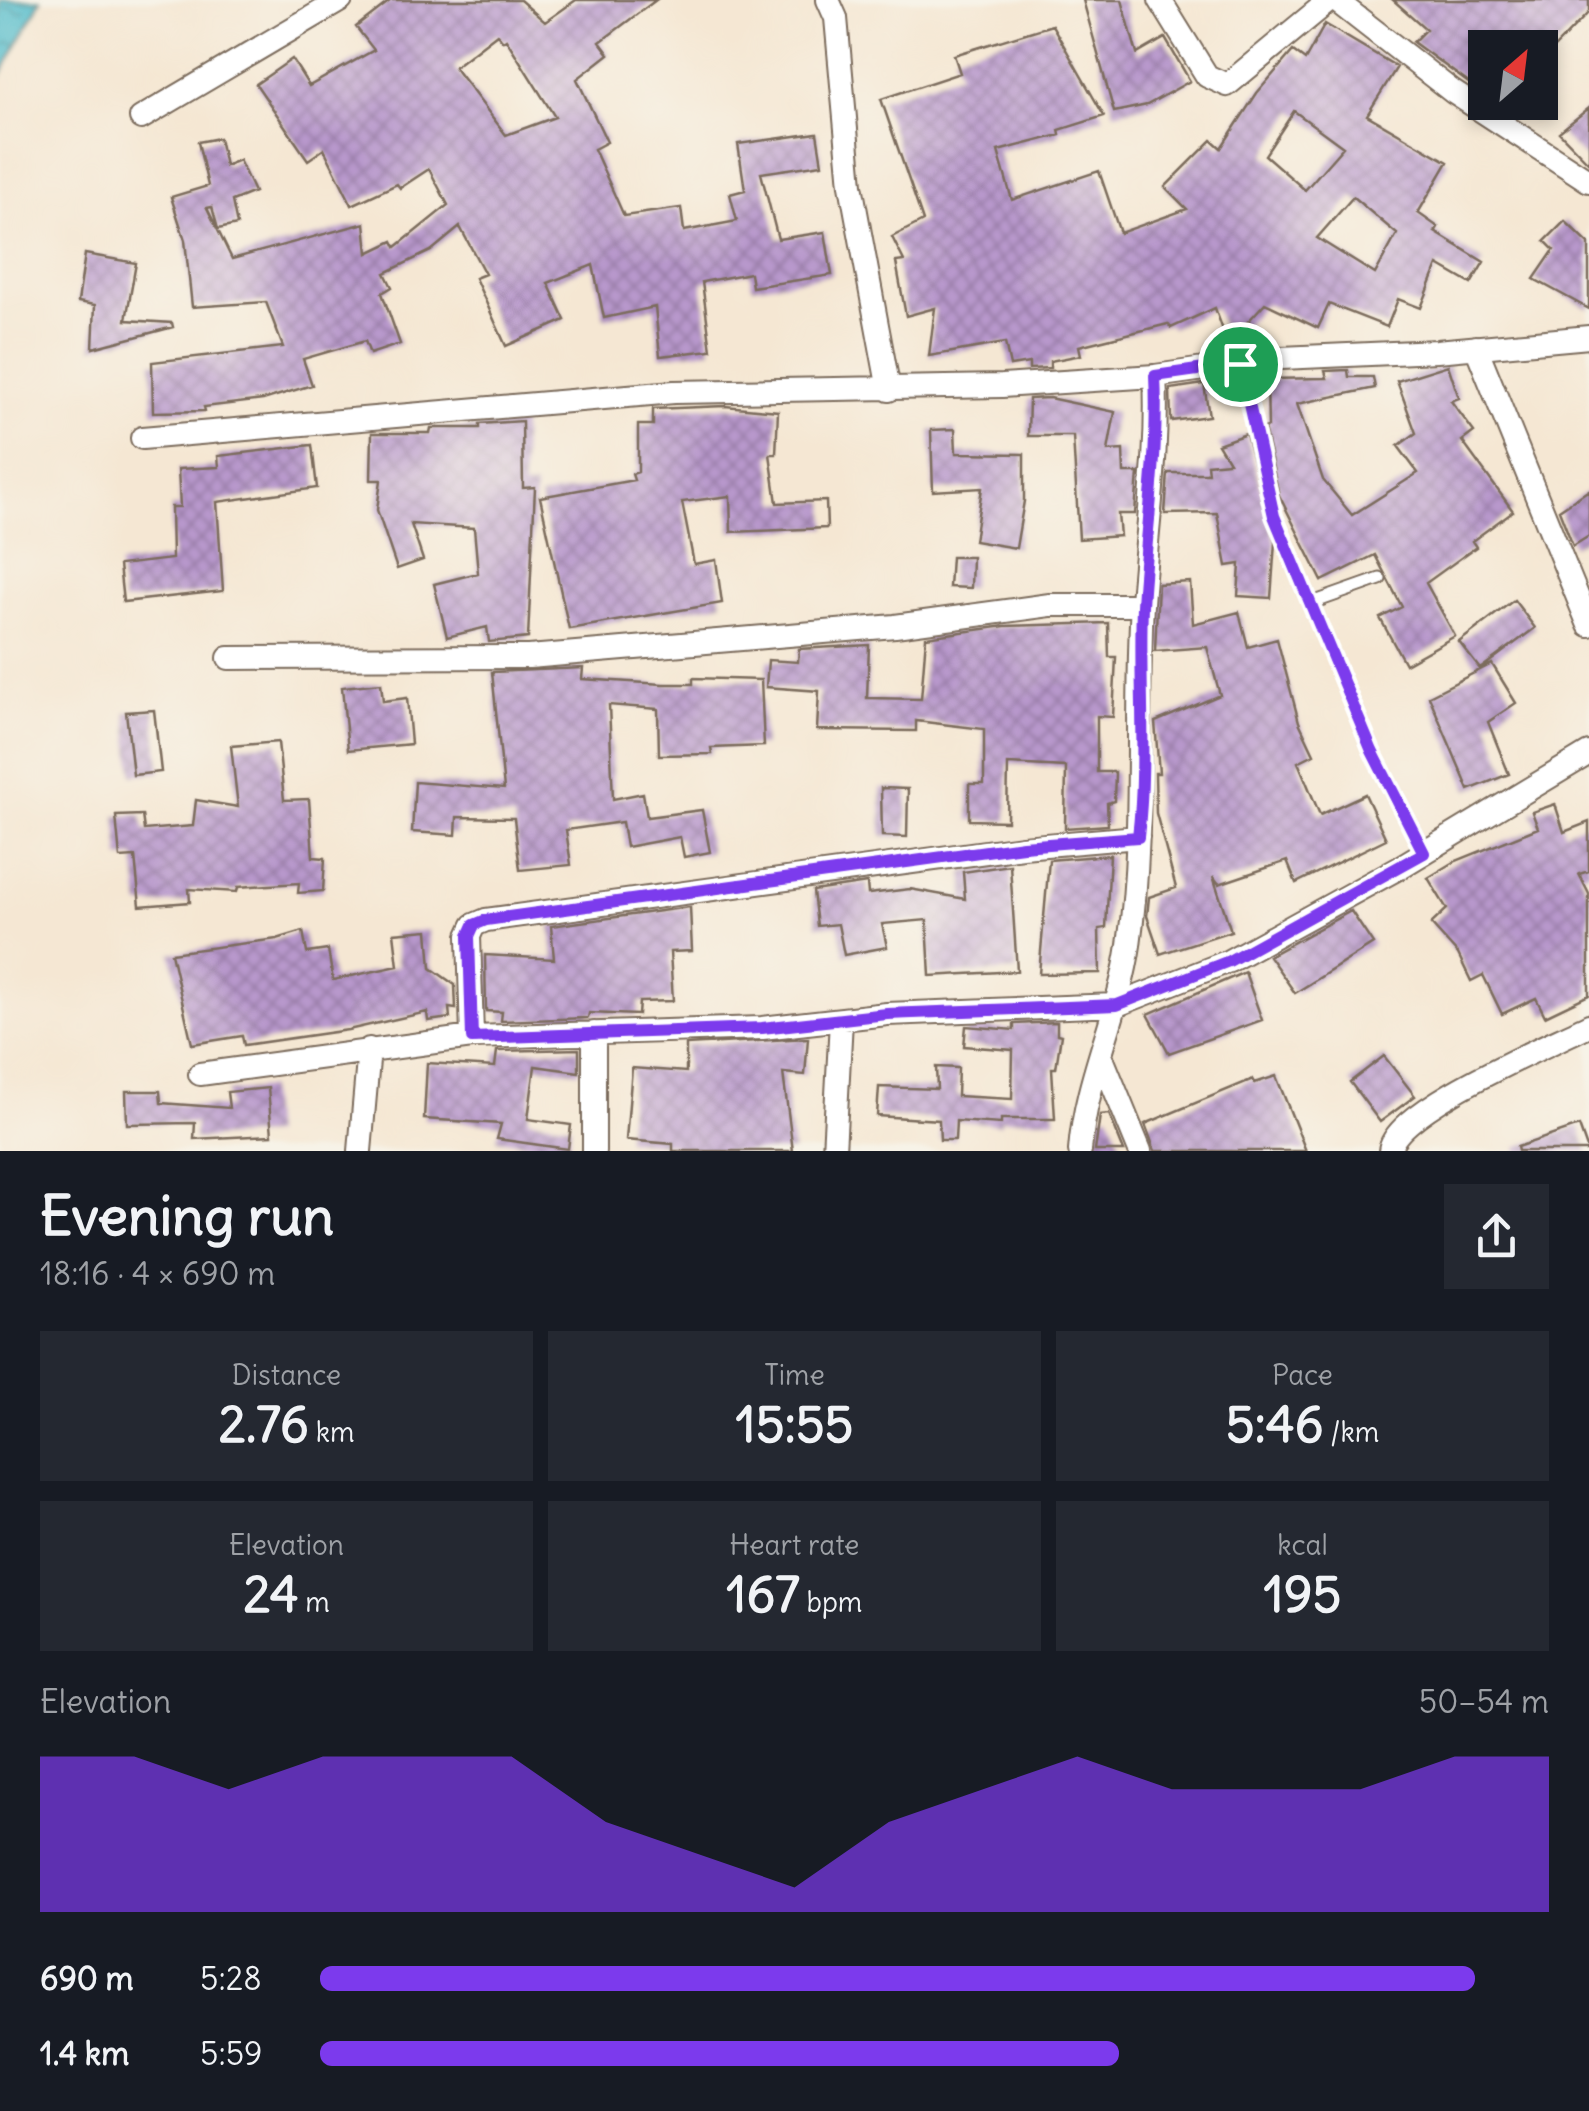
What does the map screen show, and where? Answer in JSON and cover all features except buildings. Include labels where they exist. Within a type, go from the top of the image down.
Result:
[{"type":"street","points":[[141,118],[341,0]]},
{"type":"street","points":[[828,0],[836,18],[851,185],[889,390]]},
{"type":"street","points":[[1160,0],[1208,76],[1227,84],[1332,0],[1453,92],[1589,180]]},
{"type":"street","points":[[142,438],[674,392],[889,390],[1155,376],[1240,364],[1589,337]]},
{"type":"street","points":[[1476,347],[1589,625]]},
{"type":"street","points":[[1080,1151],[1088,1096],[1117,1005],[1129,948],[1142,798],[1142,605],[1158,430],[1155,376]]},
{"type":"street","points":[[229,658],[529,657],[895,626],[1050,606],[1142,605]]},
{"type":"street","points":[[200,1074],[369,1048],[472,1038],[762,1028],[1117,1005],[1229,961],[1424,853],[1589,753]]},
{"type":"street","points":[[472,1038],[469,936],[474,925],[486,920],[1023,846],[1138,837]]},
{"type":"street","points":[[834,1151],[841,1020]]},
{"type":"street","points":[[1390,1151],[1390,1140],[1402,1126],[1432,1106],[1589,1025]]},
{"type":"street","points":[[594,1033],[594,1151]]},
{"type":"street","points":[[360,1151],[369,1048]]},
{"type":"street","points":[[1102,1058],[1140,1151]]},
{"type":"lane","points":[[1240,364],[1274,516],[1372,751],[1424,853]]},
{"type":"lane","points":[[1312,604],[1380,579]]},
{"type":"water","points":[[0,0],[41,0],[0,77]]},
{"type":"route","points":[[1240,364],[1274,516],[1372,751],[1424,853],[1229,961],[1174,986],[1117,1005],[887,1014],[762,1028],[472,1038],[469,936],[474,925],[486,920],[813,878],[1023,846],[1138,837],[1142,798],[1142,605],[1158,430],[1155,376],[1240,364]]}]
